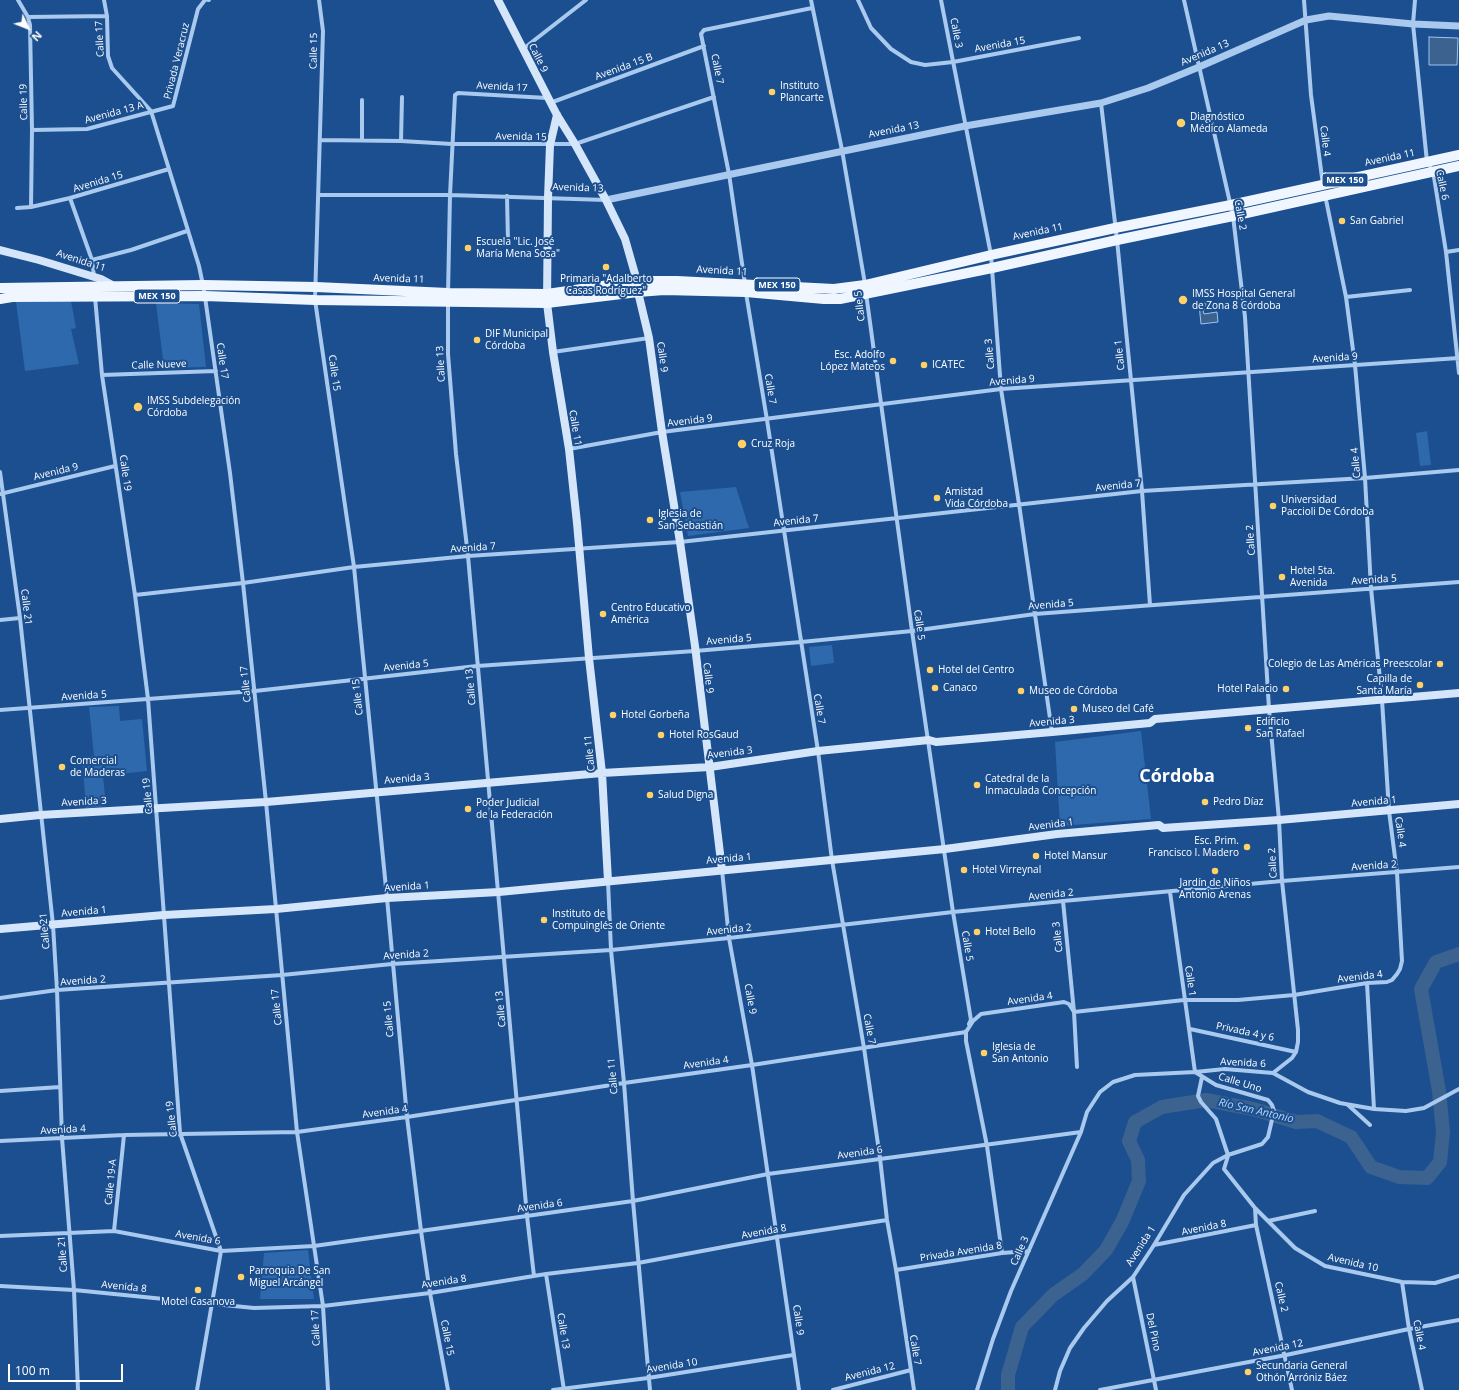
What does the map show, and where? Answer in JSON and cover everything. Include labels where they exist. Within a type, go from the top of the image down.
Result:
[{"type":"main road","name":"Calle 9","points":[[498,0],[556,115],[576,144],[625,239],[649,338],[695,651],[722,870]]},
{"type":"main road","name":"Calle 11","points":[[556,115],[550,145],[547,298],[553,352],[569,449],[578,550],[602,773],[608,881]]},
{"type":"main road","name":"Avenida 11","points":[[866,290],[992,268],[1325,196],[1430,167],[1459,155]]},
{"type":"main road","name":"Avenida 11","points":[[0,250],[38,260],[95,287],[204,296],[315,300],[547,298],[637,286],[664,290],[745,288],[824,299],[840,299],[866,290],[991,255],[1115,228],[1231,205],[1323,184],[1430,167],[1459,166]]},
{"type":"main road","name":"Avenida 11","points":[[0,300],[12,297],[95,287],[115,287],[147,291],[203,285],[316,287],[448,298]]},
{"type":"main road","name":"MEX 150","points":[[0,288],[95,287]]},
{"type":"main road","name":"Avenida 3","points":[[0,819],[40,815],[266,802],[602,773],[710,767],[818,751],[929,740],[936,742],[1052,732],[1150,723],[1155,719],[1459,693]]},
{"type":"main road","name":"Avenida 1","points":[[0,929],[164,915],[276,909],[387,898],[499,892],[945,849],[1057,834],[1159,826],[1163,828],[1279,820],[1459,804]]},
{"type":"street","name":"Calle 19","points":[[19,0],[28,17],[30,25],[32,130],[31,207]]},
{"type":"street","name":"Calle 17","points":[[104,0],[107,16],[108,56],[112,68],[151,111],[199,266],[203,285],[216,371],[243,583],[266,802],[297,1132],[323,1306],[328,1390]]},
{"type":"street","name":"Privada Veracruz","points":[[151,111],[172,107],[175,103],[198,9],[204,0]]},
{"type":"street","name":"Calle 15","points":[[319,0],[323,31],[315,300],[354,567],[407,1117],[430,1293],[448,1390]]},
{"type":"street","points":[[523,50],[586,0]]},
{"type":"street","name":"Calle 5","points":[[811,0],[842,150],[866,290],[880,404],[912,631],[953,912],[971,1020],[966,1032],[966,1041],[987,1146],[1002,1253]]},
{"type":"street","name":"Avenida 15","points":[[858,0],[871,28],[891,50],[911,62],[925,65],[953,62],[1079,38]]},
{"type":"street","name":"Calle 3","points":[[942,0],[991,255],[1001,389],[1052,732]]},
{"type":"street","name":"Calle 2","points":[[1184,0],[1234,216],[1245,317],[1269,709],[1279,820],[1282,881],[1298,1030],[1296,1052]]},
{"type":"street","name":"Calle 4","points":[[1304,0],[1311,95],[1323,184],[1346,297],[1355,365],[1365,478],[1371,588],[1382,700],[1389,811],[1397,873],[1402,961],[1397,974]]},
{"type":"street","name":"Calle 6","points":[[1415,0],[1413,24],[1430,167],[1446,252],[1459,374]]},
{"type":"street","name":"Calle 7","points":[[812,8],[704,30],[701,34],[729,174],[745,288],[818,751],[842,926],[864,1048],[880,1158],[887,1220],[914,1390]]},
{"type":"street","points":[[28,17],[107,16]]},
{"type":"street","name":"Avenida 13","points":[[318,195],[450,195],[606,200],[842,150],[965,126],[1101,103],[1148,88],[1306,20],[1329,16],[1413,24],[1459,26]]},
{"type":"street","name":"Avenida 15 B","points":[[549,100],[704,46]]},
{"type":"street","name":"Avenida 17","points":[[455,95],[458,93],[549,100]]},
{"type":"street","name":"Calle 13","points":[[455,95],[450,195],[448,354],[456,454],[468,556],[499,892],[527,1216],[534,1276]]},
{"type":"street","points":[[401,141],[402,97]]},
{"type":"street","name":"Avenida 15","points":[[320,140],[401,141],[452,144],[576,144],[714,97]]},
{"type":"street","points":[[362,100],[362,140]]},
{"type":"street","name":"Calle 1","points":[[1101,103],[1117,240],[1142,491],[1150,605]]},
{"type":"street","name":"Avenida 13 A","points":[[32,130],[87,129],[151,111]]},
{"type":"street","name":"Avenida 15","points":[[17,208],[31,207],[70,198],[169,169]]},
{"type":"street","points":[[507,196],[508,242]]},
{"type":"street","name":"Calle 19","points":[[70,198],[92,260],[102,375],[135,595],[148,699],[180,1133],[221,1251],[197,1390]]},
{"type":"street","name":"Avenida 11","points":[[92,260],[131,250],[188,230]]},
{"type":"street","points":[[1446,252],[1459,250]]},
{"type":"street","points":[[1346,297],[1410,290]]},
{"type":"street","points":[[553,352],[649,338]]},
{"type":"street","name":"Avenida 9","points":[[569,449],[662,432],[767,420],[1001,389],[1458,358]]},
{"type":"street","name":"Calle Nueve","points":[[102,375],[216,371]]},
{"type":"street","name":"Avenida 9","points":[[1,494],[116,466]]},
{"type":"street","name":"Avenida 7","points":[[135,595],[243,583],[354,567],[468,556],[578,550],[680,542],[1142,491],[1365,478],[1459,470]]},
{"type":"street","name":"Calle 21","points":[[0,472],[1,494],[20,618],[53,925],[57,990],[62,1138],[74,1290],[78,1390]]},
{"type":"street","name":"Avenida 5","points":[[0,710],[255,691],[477,666],[801,642],[912,631],[1035,614],[1459,582]]},
{"type":"street","points":[[0,620],[20,618]]},
{"type":"street","name":"Avenida 2","points":[[0,998],[57,990],[282,975],[392,964],[611,950],[1063,901],[1459,867]]},
{"type":"street","name":"Calle 9","points":[[722,870],[730,938],[752,1065],[799,1390]]},
{"type":"street","name":"Calle 11","points":[[608,881],[611,950],[624,1083],[632,1201],[650,1390]]},
{"type":"street","name":"Calle 1","points":[[1170,892],[1195,1072]]},
{"type":"street","name":"Calle 3","points":[[1063,901],[1074,1012],[1077,1067]]},
{"type":"street","name":"Avenida 4","points":[[0,1141],[180,1133],[297,1132],[407,1117],[966,1032],[973,1021],[982,1014],[1064,1002],[1069,1004],[1074,1012],[1184,1000],[1238,1000],[1294,995],[1367,983],[1387,982],[1397,974]]},
{"type":"street","points":[[1367,983],[1374,1109]]},
{"type":"street","name":"Privada 4 y 6","points":[[1190,1029],[1296,1052]]},
{"type":"street","points":[[1273,1073],[1292,1058],[1296,1052]]},
{"type":"street","name":"Avenida 6","points":[[1084,1121],[1087,1112],[1100,1092],[1113,1082],[1135,1075],[1225,1069],[1273,1073],[1308,1092],[1340,1103],[1374,1109],[1406,1111],[1424,1108],[1459,1089]]},
{"type":"street","name":"Calle Uno","points":[[1195,1072],[1216,1085],[1268,1100],[1274,1111],[1268,1137]]},
{"type":"street","points":[[1202,1077],[1198,1093],[1201,1102],[1216,1118],[1228,1155]]},
{"type":"street","points":[[0,1091],[60,1087]]},
{"type":"street","points":[[1347,1104],[1370,1125]]},
{"type":"street","name":"Calle 3","points":[[977,1390],[1011,1291],[1081,1132],[1084,1121]]},
{"type":"street","name":"Avenida 6","points":[[0,1236],[114,1231],[221,1251],[314,1246],[632,1201],[768,1174],[880,1158],[987,1146],[1081,1132]]},
{"type":"street","name":"Calle 19-A","points":[[114,1231],[124,1135]]},
{"type":"street","name":"Avenida 1","points":[[1055,1390],[1060,1371],[1070,1348],[1084,1328],[1107,1301],[1133,1277],[1154,1246],[1184,1195],[1213,1163],[1228,1155],[1255,1148],[1262,1144],[1268,1137]]},
{"type":"street","name":"Avenida 10","points":[[1228,1155],[1224,1169],[1255,1208],[1295,1248],[1325,1266],[1402,1282],[1435,1283],[1459,1276]]},
{"type":"street","name":"Calle 2","points":[[1255,1208],[1256,1225],[1286,1355],[1292,1390]]},
{"type":"street","points":[[1268,1221],[1315,1211]]},
{"type":"street","name":"Avenida 8","points":[[0,1286],[74,1290],[254,1308],[323,1306],[430,1293],[546,1274],[638,1263],[777,1237],[887,1220]]},
{"type":"street","name":"Avenida 8","points":[[1154,1246],[1256,1225]]},
{"type":"street","name":"Privada Avenida 8","points":[[896,1270],[1029,1250]]},
{"type":"street","name":"Calle 13","points":[[546,1274],[564,1389]]},
{"type":"street","name":"Del Pino","points":[[1133,1277],[1156,1390]]},
{"type":"street","name":"Calle 4","points":[[1402,1282],[1409,1329],[1422,1390]]},
{"type":"street","name":"Avenida 12","points":[[1100,1390],[1286,1355],[1459,1320]]},
{"type":"street","name":"Avenida 10","points":[[553,1390],[648,1378],[793,1355]]},
{"type":"street","name":"Avenida 12","points":[[833,1390],[911,1370]]},
{"type":"shaded area","points":[[1429,37],[1458,38],[1457,65],[1429,65]]},
{"type":"shaded area","points":[[71,301],[76,328],[71,329],[79,364],[25,371],[16,302]]},
{"type":"shaded area","points":[[156,303],[199,304],[206,367],[164,368]]},
{"type":"shaded area","points":[[1206,303],[1206,309],[1203,310],[1204,314],[1217,312],[1218,322],[1201,324],[1199,304]]},
{"type":"shaded area","points":[[1427,431],[1431,465],[1420,466],[1416,433]]},
{"type":"shaded area","points":[[736,487],[749,528],[688,536],[680,492]]},
{"type":"shaded area","points":[[832,645],[834,663],[811,666],[809,647]]},
{"type":"shaded area","points":[[119,706],[120,721],[142,719],[147,771],[103,776],[106,806],[86,808],[82,757],[94,756],[89,707]]},
{"type":"shaded area","points":[[1141,731],[1151,819],[1060,826],[1055,742]]},
{"type":"shaded area","points":[[308,1250],[314,1299],[260,1299],[264,1253]]},
{"type":"waterway","name":"Río San Antonio","points":[[1008,1390],[1008,1375],[1022,1327],[1053,1295],[1083,1274],[1106,1250],[1122,1222],[1139,1181],[1138,1160],[1129,1141],[1135,1122],[1162,1107],[1206,1100],[1253,1109],[1296,1122],[1317,1121],[1351,1137],[1371,1167],[1399,1177],[1427,1178],[1440,1162],[1443,1132],[1439,1091],[1421,989],[1436,962],[1459,954]]},
{"type":"place","name":"Instituto Plancarte","points":[[772,92]]},
{"type":"place","name":"Diagnóstico Médico Alameda","points":[[1181,123]]},
{"type":"place","name":"San Gabriel","points":[[1342,221]]},
{"type":"place","name":"Escuela \"Lic. José María Mena Sosa\"","points":[[468,248]]},
{"type":"place","name":"Primaria \"Adalberto Casas Rodríguez\"","points":[[606,267]]},
{"type":"place","name":"IMSS Hospital General de Zona 8 Córdoba","points":[[1183,300]]},
{"type":"place","name":"DIF Municipal Córdoba","points":[[477,340]]},
{"type":"place","name":"Esc. Adolfo López Mateos","points":[[893,361]]},
{"type":"place","name":"ICATEC","points":[[924,365]]},
{"type":"place","name":"IMSS Subdelegación Córdoba","points":[[138,407]]},
{"type":"place","name":"Cruz Roja","points":[[742,444]]},
{"type":"place","name":"Amistad Vida Córdoba","points":[[937,498]]},
{"type":"place","name":"Universidad Paccioli De Córdoba","points":[[1273,506]]},
{"type":"place","name":"Iglesia de San Sebastián","points":[[650,520]]},
{"type":"place","name":"Hotel 5ta. Avenida","points":[[1282,577]]},
{"type":"place","name":"Centro Educativo América","points":[[603,614]]},
{"type":"place","name":"Colegio de Las Américas Preescolar","points":[[1440,664]]},
{"type":"place","name":"Hotel del Centro","points":[[930,670]]},
{"type":"place","name":"Capilla de Santa María","points":[[1420,685]]},
{"type":"place","name":"Canaco","points":[[935,688]]},
{"type":"place","name":"Hotel Palacio","points":[[1286,689]]},
{"type":"place","name":"Museo de Córdoba","points":[[1021,691]]},
{"type":"place","name":"Museo del Café","points":[[1074,709]]},
{"type":"place","name":"Hotel Gorbeña","points":[[613,715]]},
{"type":"place","name":"Edificio San Rafael","points":[[1248,728]]},
{"type":"place","name":"Hotel RosGaud","points":[[661,735]]},
{"type":"place","name":"Comercial de Maderas","points":[[62,767]]},
{"type":"place","name":"Catedral de la Inmaculada Concepción","points":[[977,785]]},
{"type":"place","name":"Salud Digna","points":[[650,795]]},
{"type":"place","name":"Pedro Díaz","points":[[1205,802]]},
{"type":"place","name":"Poder Judicial de la Federación","points":[[468,809]]},
{"type":"place","name":"Esc. Prim. Francisco I. Madero","points":[[1247,847]]},
{"type":"place","name":"Hotel Mansur","points":[[1036,856]]},
{"type":"place","name":"Hotel Virreynal","points":[[964,870]]},
{"type":"place","name":"Jardín de Niños Antonio Arenas","points":[[1215,871]]},
{"type":"place","name":"Instituto de Compuinglés de Oriente","points":[[544,920]]},
{"type":"place","name":"Hotel Bello","points":[[977,932]]},
{"type":"place","name":"Iglesia de San Antonio","points":[[984,1053]]},
{"type":"place","name":"Parroquia De San Miguel Arcángel","points":[[241,1277]]},
{"type":"place","name":"Motel Casanova","points":[[198,1290]]},
{"type":"place","name":"Secundaria General Othón Arróniz Báez","points":[[1248,1372]]},
{"type":"district","name":"Córdoba","points":[[1177,777]]}]
